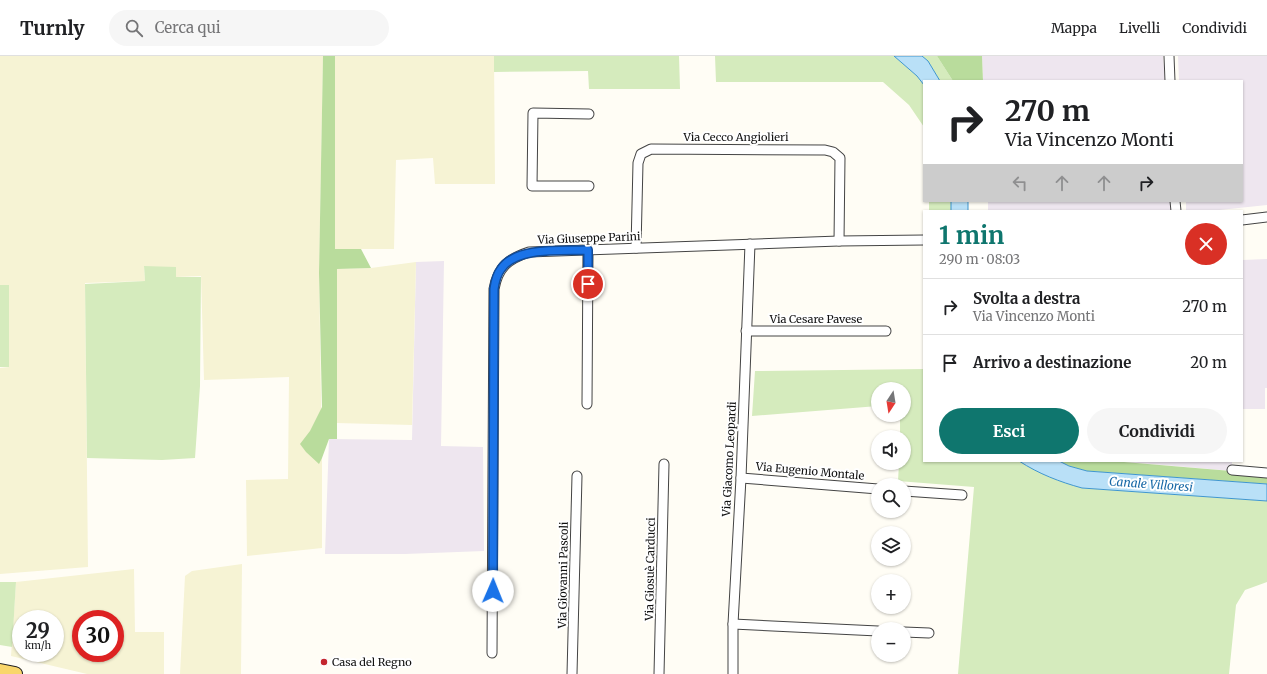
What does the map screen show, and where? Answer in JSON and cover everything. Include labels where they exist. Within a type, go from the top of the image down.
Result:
[{"type":"main road","points":[[0,670],[15,674]]},
{"type":"street","points":[[1169,56],[1170,80]]},
{"type":"street","points":[[589,114],[533,113],[532,186],[589,186]]},
{"type":"street","name":"Via Cecco Angiolieri","points":[[636,248],[638,163],[641,154],[651,149],[826,150],[833,152],[840,158],[839,241]]},
{"type":"street","points":[[1243,220],[1267,217]]},
{"type":"street","name":"Via Giuseppe Parini","points":[[492,653],[494,289],[496,279],[501,268],[515,257],[529,252],[839,241],[923,240]]},
{"type":"street","name":"Via Giacomo Leopardi","points":[[733,674],[733,624],[741,478],[750,244]]},
{"type":"street","points":[[587,404],[588,250]]},
{"type":"street","name":"Via Cesare Pavese","points":[[746,331],[886,331]]},
{"type":"street","name":"Via Giosuè Carducci","points":[[659,674],[664,464]]},
{"type":"street","points":[[1232,470],[1267,472]]},
{"type":"street","name":"Via Giovanni Pascoli","points":[[572,674],[577,476]]},
{"type":"street","name":"Via Eugenio Montale","points":[[741,478],[871,488]]},
{"type":"street","points":[[911,491],[962,495]]},
{"type":"street","points":[[733,624],[871,631]]},
{"type":"street","points":[[911,632],[929,633]]},
{"type":"shaded area","points":[[0,56],[323,56],[319,273],[322,548],[247,556],[246,480],[288,479],[289,377],[204,380],[201,276],[176,277],[176,267],[144,267],[145,281],[85,283],[88,567],[0,574],[0,368],[9,367],[9,285],[0,285]]},
{"type":"shaded area","points":[[335,56],[494,56],[495,184],[435,184],[433,158],[396,160],[394,249],[335,249]]},
{"type":"shaded area","points":[[982,56],[1163,56],[1165,80],[983,80]]},
{"type":"shaded area","points":[[1178,56],[1267,56],[1267,205],[1220,210],[1186,210],[1186,202],[1243,202],[1243,80],[1179,80]]},
{"type":"shaded area","points":[[988,202],[1171,202],[1172,210],[988,210]]},
{"type":"shaded area","points":[[1267,259],[1267,388],[1265,388],[1265,409],[1243,409],[1243,260]]},
{"type":"shaded area","points":[[444,261],[441,446],[483,447],[484,551],[405,554],[325,554],[329,439],[412,440],[416,262]]},
{"type":"shaded area","points":[[416,262],[412,425],[336,423],[337,269],[371,268]]},
{"type":"shaded area","points":[[1126,462],[1232,462],[1232,471]]},
{"type":"shaded area","points":[[242,564],[241,674],[180,674],[185,576],[192,571]]},
{"type":"shaded area","points":[[134,569],[135,632],[164,632],[164,674],[87,674],[36,662],[64,662],[64,610],[14,610],[16,582]]},
{"type":"green space","points":[[323,56],[335,56],[335,249],[361,249],[371,268],[337,269],[337,439],[329,439],[319,464],[300,444],[310,431],[322,407],[319,273]]},
{"type":"green space","points":[[494,56],[679,56],[680,89],[589,89],[588,71],[494,72]]},
{"type":"green space","points":[[715,56],[894,56],[917,76],[923,84],[923,126],[909,105],[883,82],[716,82]]},
{"type":"green space","points":[[922,56],[937,56],[952,80],[939,80],[928,61]]},
{"type":"green space","points":[[937,56],[982,56],[983,80],[952,80]]},
{"type":"green space","points":[[929,202],[951,202],[951,210],[929,210]]},
{"type":"green space","points":[[144,266],[176,267],[176,277],[201,277],[200,386],[195,458],[162,460],[87,458],[85,284],[145,281]]},
{"type":"green space","points":[[0,285],[9,285],[9,367],[0,367]]},
{"type":"green space","points":[[923,369],[923,462],[1021,462],[1047,476],[1082,488],[1267,501],[1267,582],[1245,590],[1236,605],[1229,674],[958,674],[974,487],[911,482],[911,478],[898,478],[899,470],[911,470],[911,430],[900,430],[900,422],[911,422],[911,382],[871,382],[871,407],[752,416],[755,371]]},
{"type":"green space","points":[[1061,462],[1124,462],[1267,474],[1267,484],[1087,471]]},
{"type":"green space","points":[[0,582],[16,582],[14,610],[12,610],[12,647],[0,645]]},
{"type":"water","points":[[894,56],[922,56],[928,61],[939,80],[923,80],[923,84],[917,76]]},
{"type":"water","points":[[951,202],[968,202],[968,210],[951,210]]},
{"type":"water","name":"Canale Villoresi","points":[[1021,462],[1061,462],[1087,471],[1267,484],[1267,501],[1082,488],[1034,470]]},
{"type":"place","name":"Casa del Regno","points":[[324,662]]},
{"type":"route","points":[[493,591],[494,289],[496,279],[501,268],[515,257],[529,252],[588,250],[588,284]]}]
